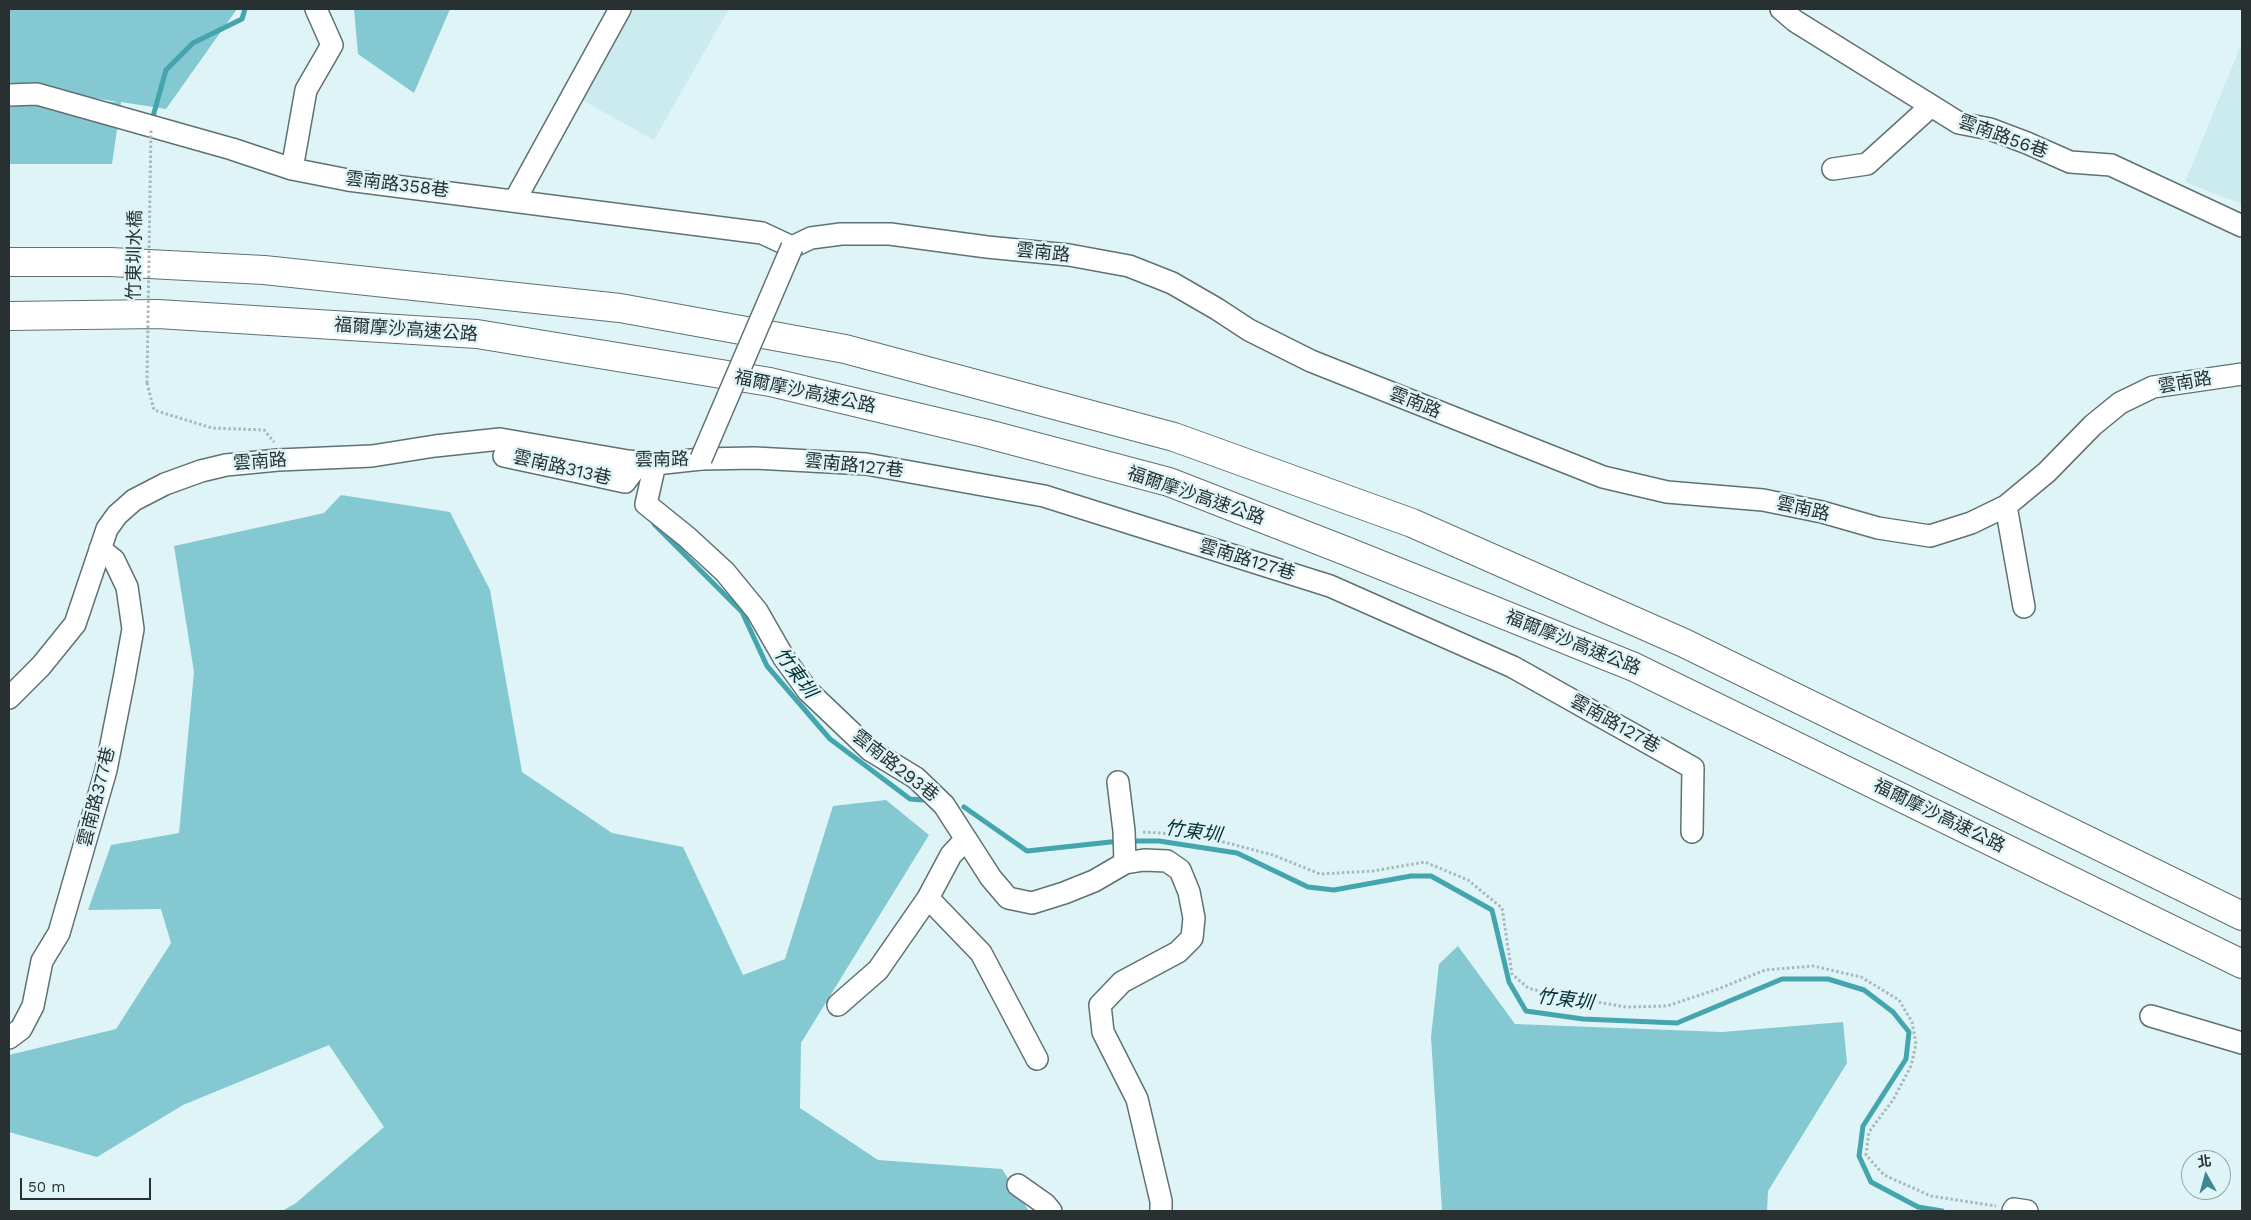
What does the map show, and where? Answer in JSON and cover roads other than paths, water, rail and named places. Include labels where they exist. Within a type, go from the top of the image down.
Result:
[{"type":"highway","points":[[9,262],[110,262],[264,270],[620,308],[845,349],[1174,437],[1412,523],[1684,643],[2242,916]]},
{"type":"highway","name":"福爾摩沙高速公路","points":[[9,316],[158,314],[477,334],[770,382],[984,433],[1169,482],[1346,550],[1634,667],[2242,964]]},
{"type":"street","points":[[292,169],[306,90],[332,45],[316,9]]},
{"type":"street","points":[[515,200],[620,9]]},
{"type":"street","name":"雲南路56巷","points":[[1781,9],[1795,21],[1959,122],[1990,129],[2018,139],[2070,162],[2111,165],[2242,226]]},
{"type":"street","name":"雲南路358巷","points":[[9,95],[36,94],[292,169],[348,180],[762,233],[792,248]]},
{"type":"street","points":[[1833,169],[1867,164],[1931,106]]},
{"type":"street","name":"雲南路","points":[[9,698],[41,666],[75,624],[108,529],[117,515],[134,500],[165,484],[201,471],[226,465],[278,460],[372,456],[469,441],[500,439],[647,463],[701,459],[792,248],[811,238],[841,234],[890,234],[987,248],[1069,255],[1129,266],[1172,283],[1217,309],[1248,330],[1311,361],[1603,476],[1667,492],[1763,500],[1822,512],[1878,528],[1930,536],[1970,523],[2006,506],[2047,472],[2093,425],[2120,402],[2153,387],[2242,374]]},
{"type":"street","name":"雲南路313巷","points":[[504,456],[625,482],[647,463]]},
{"type":"street","name":"雲南路127巷","points":[[701,459],[755,458],[866,464],[1044,496],[1330,586],[1513,667],[1693,768],[1692,832]]},
{"type":"street","name":"雲南路293巷","points":[[647,463],[646,504],[687,537],[725,572],[758,611],[784,658],[808,691],[870,750],[916,778],[944,805],[991,878],[1008,898],[1032,903],[1094,881],[1124,848]]},
{"type":"street","points":[[2006,506],[2024,607]]},
{"type":"street","name":"雲南路377巷","points":[[9,1038],[21,1029],[33,1006],[42,961],[59,933],[106,770],[124,679],[133,629],[127,587],[114,560],[100,550]]},
{"type":"street","points":[[1118,782],[1124,848],[1144,860],[1167,861],[1180,870],[1189,892],[1194,918],[1192,938],[1178,952],[1122,982],[1100,1005],[1102,1032],[1137,1099],[1161,1201],[1161,1211]]},
{"type":"street","points":[[838,1004],[878,970],[928,898],[951,855],[966,839]]},
{"type":"street","points":[[928,898],[981,953],[1037,1060]]},
{"type":"street","points":[[2151,1016],[2242,1042]]},
{"type":"street","points":[[1018,1185],[1045,1204],[1051,1211]]},
{"type":"waterway","name":"竹東圳","points":[[152,120],[166,70],[193,43],[242,19],[245,9]]},
{"type":"waterway","name":"竹東圳","points":[[654,524],[742,612],[767,666],[830,739],[910,799],[922,800]]},
{"type":"waterway","name":"竹東圳","points":[[964,807],[1027,851],[1120,841]]},
{"type":"waterway","name":"竹東圳","points":[[1129,841],[1159,841],[1237,853],[1308,887],[1334,890],[1411,876],[1431,876],[1492,910],[1509,982],[1526,1011],[1583,1019],[1677,1023],[1782,979],[1828,979],[1864,990],[1893,1012],[1909,1032],[1906,1059],[1863,1126],[1859,1156],[1871,1182],[1918,1207],[1942,1211]]}]
